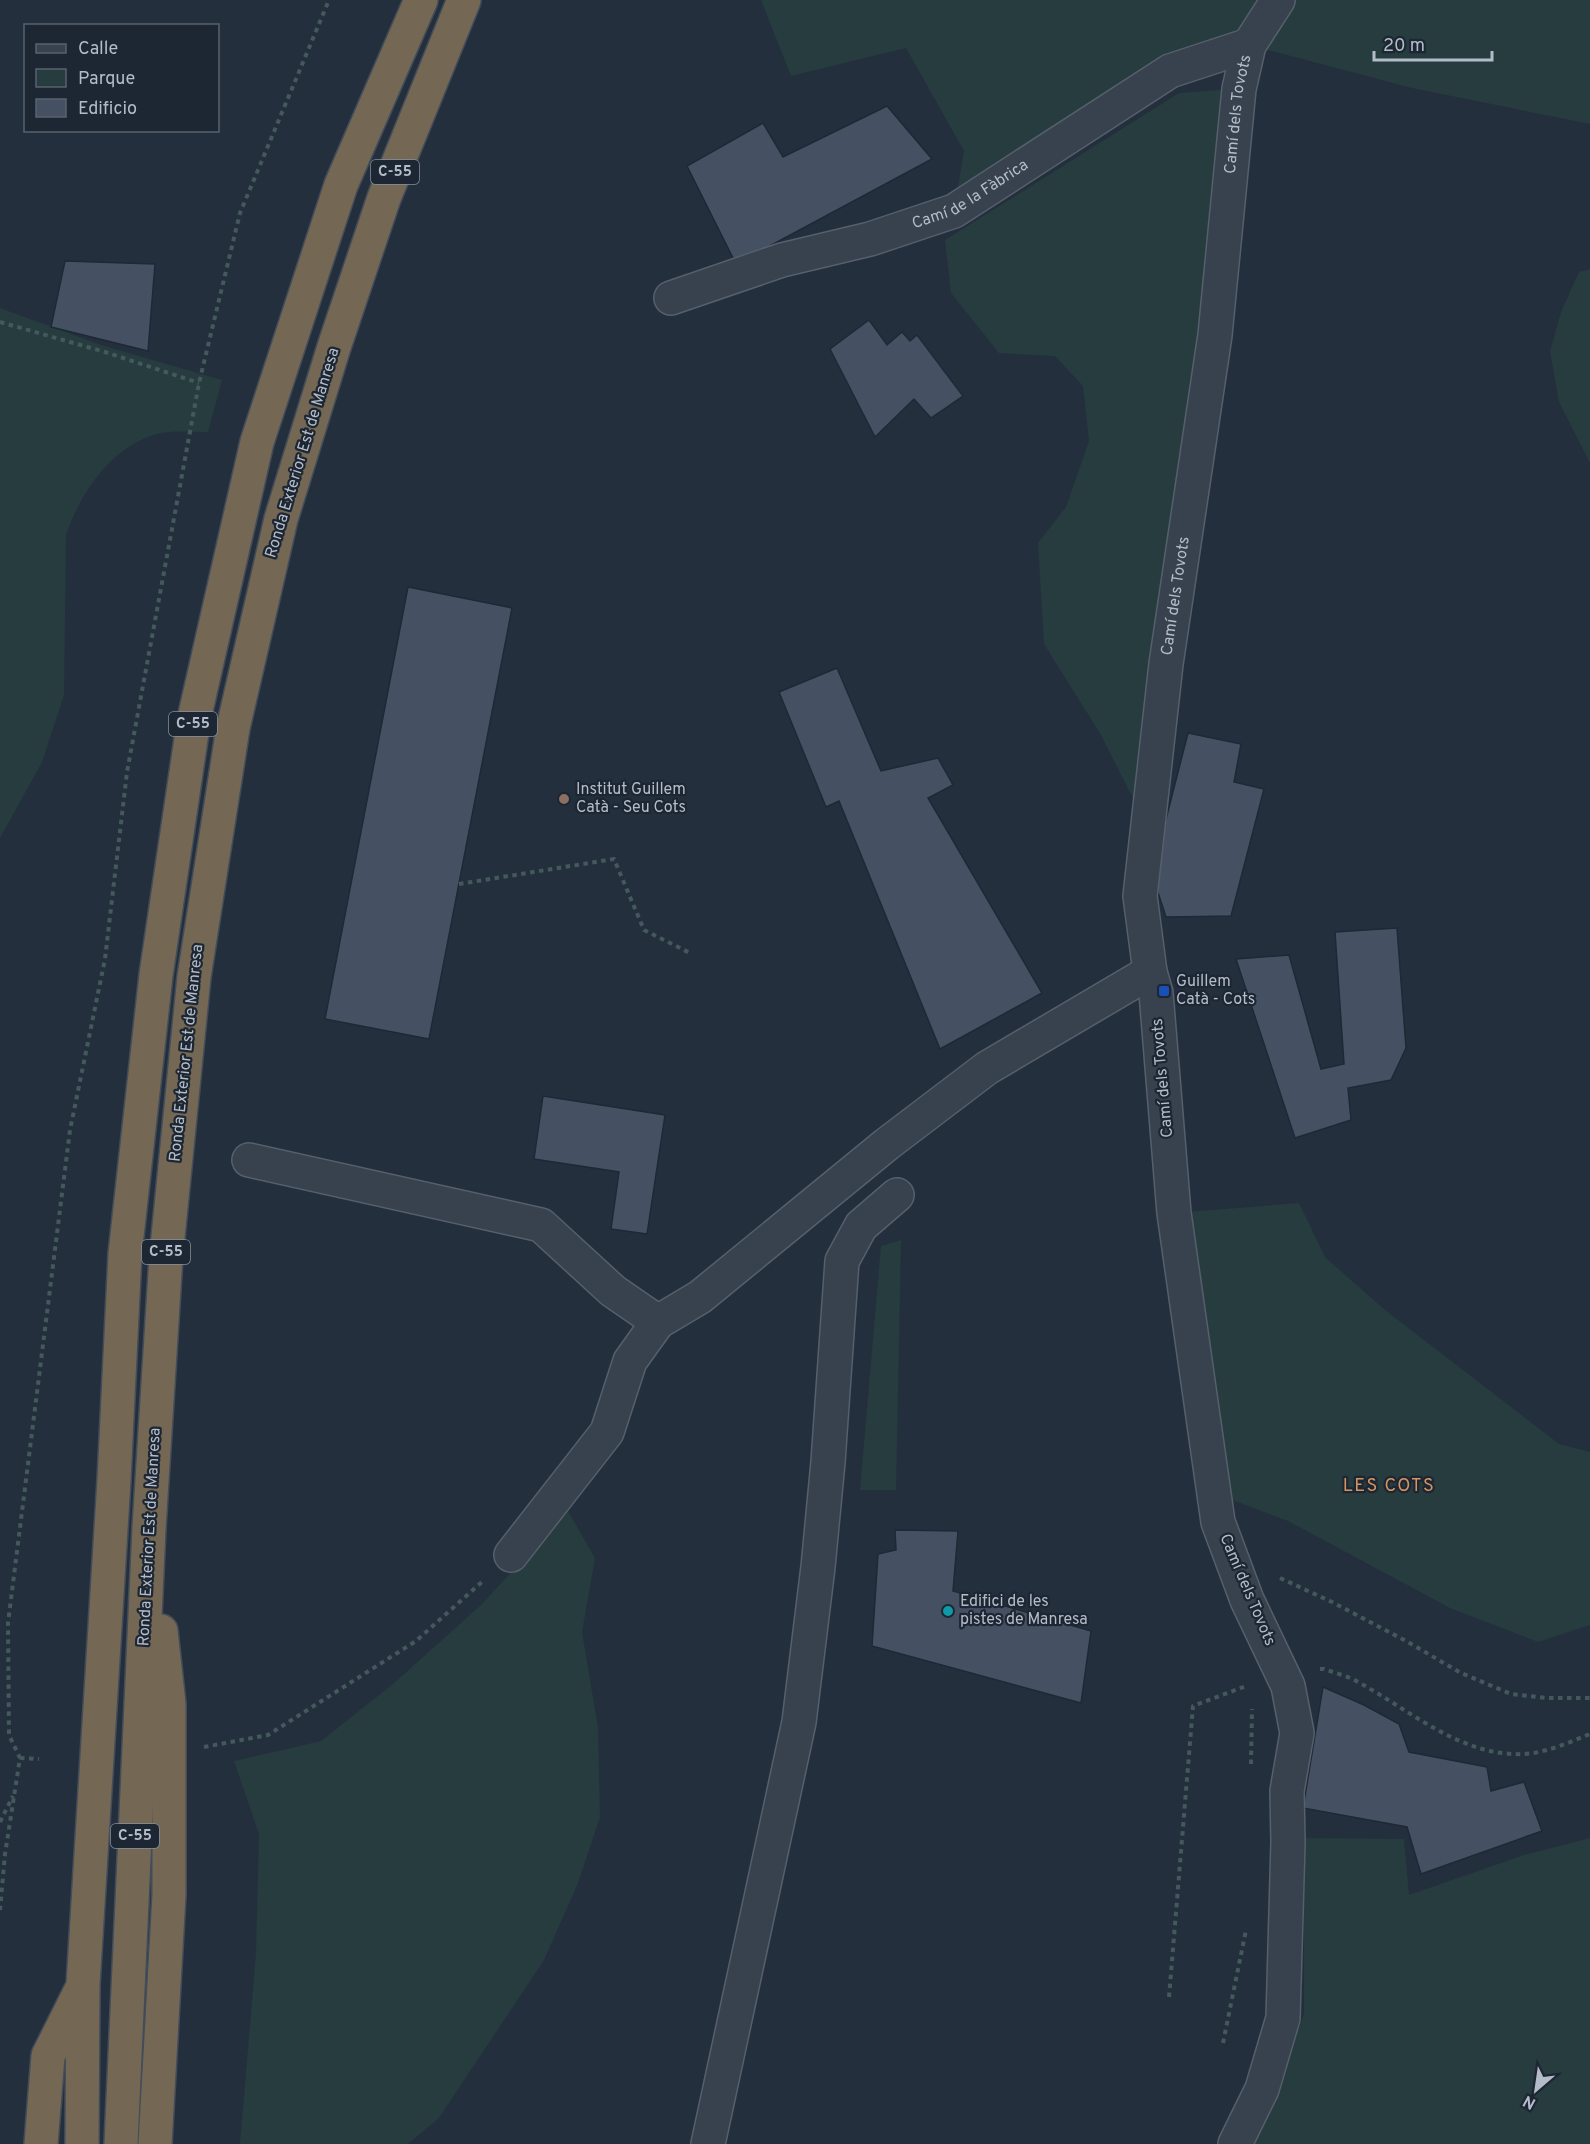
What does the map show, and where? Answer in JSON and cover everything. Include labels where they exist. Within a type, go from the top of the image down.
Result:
[{"type":"highway","name":"C-55","points":[[82,2144],[83,1985],[114,1480],[125,1254],[156,975],[194,719],[257,442],[341,185],[421,0]]},
{"type":"highway","name":"Ronda Exterior Est de Manresa","points":[[121,2144],[149,1528],[166,1257],[194,977],[232,728],[280,519],[334,347],[384,198],[464,0]]},
{"type":"highway","points":[[149,1528],[169,1704],[169,1895],[155,2144]]},
{"type":"highway","points":[[41,2144],[48,2056],[83,1985]]},
{"type":"street","name":"Camí dels Tovots","points":[[1235,2144],[1262,2089],[1283,2019],[1288,1842],[1287,1791],[1298,1732],[1288,1686],[1267,1679],[1247,1600],[1218,1522],[1174,1213],[1156,993],[1150,972],[1140,896],[1166,664],[1215,335],[1238,98],[1249,45],[1278,0]]},
{"type":"street","name":"Camí de la Fàbrica","points":[[671,298],[782,260],[870,239],[954,212],[1170,71],[1249,45]]},
{"type":"street","points":[[511,1555],[607,1432],[630,1360],[658,1322],[700,1297],[887,1143],[987,1068],[1150,972]]},
{"type":"street","points":[[249,1160],[540,1225],[613,1291],[658,1322]]},
{"type":"street","points":[[708,2144],[799,1722],[827,1474],[842,1261],[861,1226],[897,1195]]},
{"type":"path","points":[[0,1910],[5,1854],[20,1758],[9,1735],[8,1623],[70,1130],[105,959],[127,772],[199,383],[240,213],[329,0]]},
{"type":"path","points":[[0,322],[105,352],[199,383]]},
{"type":"path","points":[[459,884],[614,859],[644,930],[690,953]]},
{"type":"path","points":[[197,1748],[268,1735],[416,1641],[511,1555]]},
{"type":"path","points":[[1238,1573],[1279,1578],[1298,1586],[1407,1641],[1461,1673],[1511,1695],[1590,1698]]},
{"type":"path","points":[[1169,1997],[1193,1706],[1267,1679],[1324,1669],[1357,1681],[1448,1734],[1499,1754],[1526,1754],[1552,1748],[1590,1734]]},
{"type":"path","points":[[1251,1765],[1267,1679]]},
{"type":"path","points":[[20,1758],[39,1759]]},
{"type":"path","points":[[0,1822],[14,1792]]},
{"type":"path","points":[[1223,2043],[1247,1922]]},
{"type":"green space","points":[[761,0],[1590,0],[1590,124],[1412,88],[1249,45],[954,211],[964,151],[906,48],[791,76]]},
{"type":"green space","points":[[1220,90],[1237,116],[1147,826],[1101,735],[1044,644],[1038,543],[1066,507],[1089,441],[1083,386],[1055,356],[999,353],[951,293],[945,240],[1179,93]]},
{"type":"green space","points":[[1590,269],[1590,463],[1559,402],[1550,351],[1561,312],[1579,272]]},
{"type":"green space","points":[[0,308],[101,345],[222,380],[208,432],[157,434],[125,449],[100,473],[72,519],[66,535],[64,695],[42,762],[0,838]]},
{"type":"green space","points":[[1299,1203],[1325,1257],[1385,1310],[1559,1444],[1590,1452],[1590,1625],[1538,1642],[1450,1608],[1288,1521],[1214,1493],[1174,1213]]},
{"type":"green space","points":[[901,1240],[896,1490],[860,1490],[881,1246]]},
{"type":"green space","points":[[568,1511],[595,1558],[582,1632],[598,1728],[600,1817],[578,1883],[544,1960],[439,2118],[408,2144],[240,2144],[256,1953],[259,1834],[234,1761],[321,1741],[393,1684],[481,1605]]},
{"type":"green space","points":[[1304,1838],[1404,1839],[1409,1895],[1524,1855],[1590,1838],[1590,2144],[1252,2144],[1275,2095],[1304,2014]]},
{"type":"building","points":[[887,106],[932,159],[736,264],[687,166],[763,123],[783,157]]},
{"type":"building","points":[[65,261],[155,264],[148,351],[51,327]]},
{"type":"building","points":[[869,320],[887,345],[902,332],[910,341],[917,335],[963,396],[931,418],[914,399],[875,437],[830,349]]},
{"type":"building","points":[[408,587],[512,608],[429,1039],[325,1019]]},
{"type":"building","points":[[837,668],[881,771],[938,758],[953,785],[928,798],[1042,993],[940,1049],[839,801],[826,807],[779,692]]},
{"type":"building","points":[[1188,733],[1241,744],[1234,782],[1264,789],[1231,916],[1166,917],[1152,874]]},
{"type":"building","points":[[1397,928],[1406,1048],[1391,1080],[1348,1088],[1351,1120],[1295,1138],[1236,959],[1289,955],[1321,1069],[1344,1064],[1335,932]]},
{"type":"building","points":[[543,1096],[665,1115],[647,1234],[611,1229],[619,1172],[534,1159]]},
{"type":"building","name":"Edifici de les pistes de Manresa","points":[[895,1530],[958,1531],[953,1591],[1091,1631],[1081,1703],[872,1646],[878,1554],[896,1550]]},
{"type":"building","points":[[1323,1687],[1399,1724],[1409,1752],[1487,1767],[1491,1791],[1524,1782],[1542,1831],[1421,1874],[1407,1827],[1303,1808]]},
{"type":"place","name":"Institut Guillem Catà - Seu Cots","points":[[564,799]]},
{"type":"place","name":"Guillem Catà - Cots","points":[[1164,991]]},
{"type":"place","name":"Edifici de les pistes de Manresa","points":[[948,1611]]},
{"type":"district","name":"LES COTS","points":[[1389,1486]]}]
